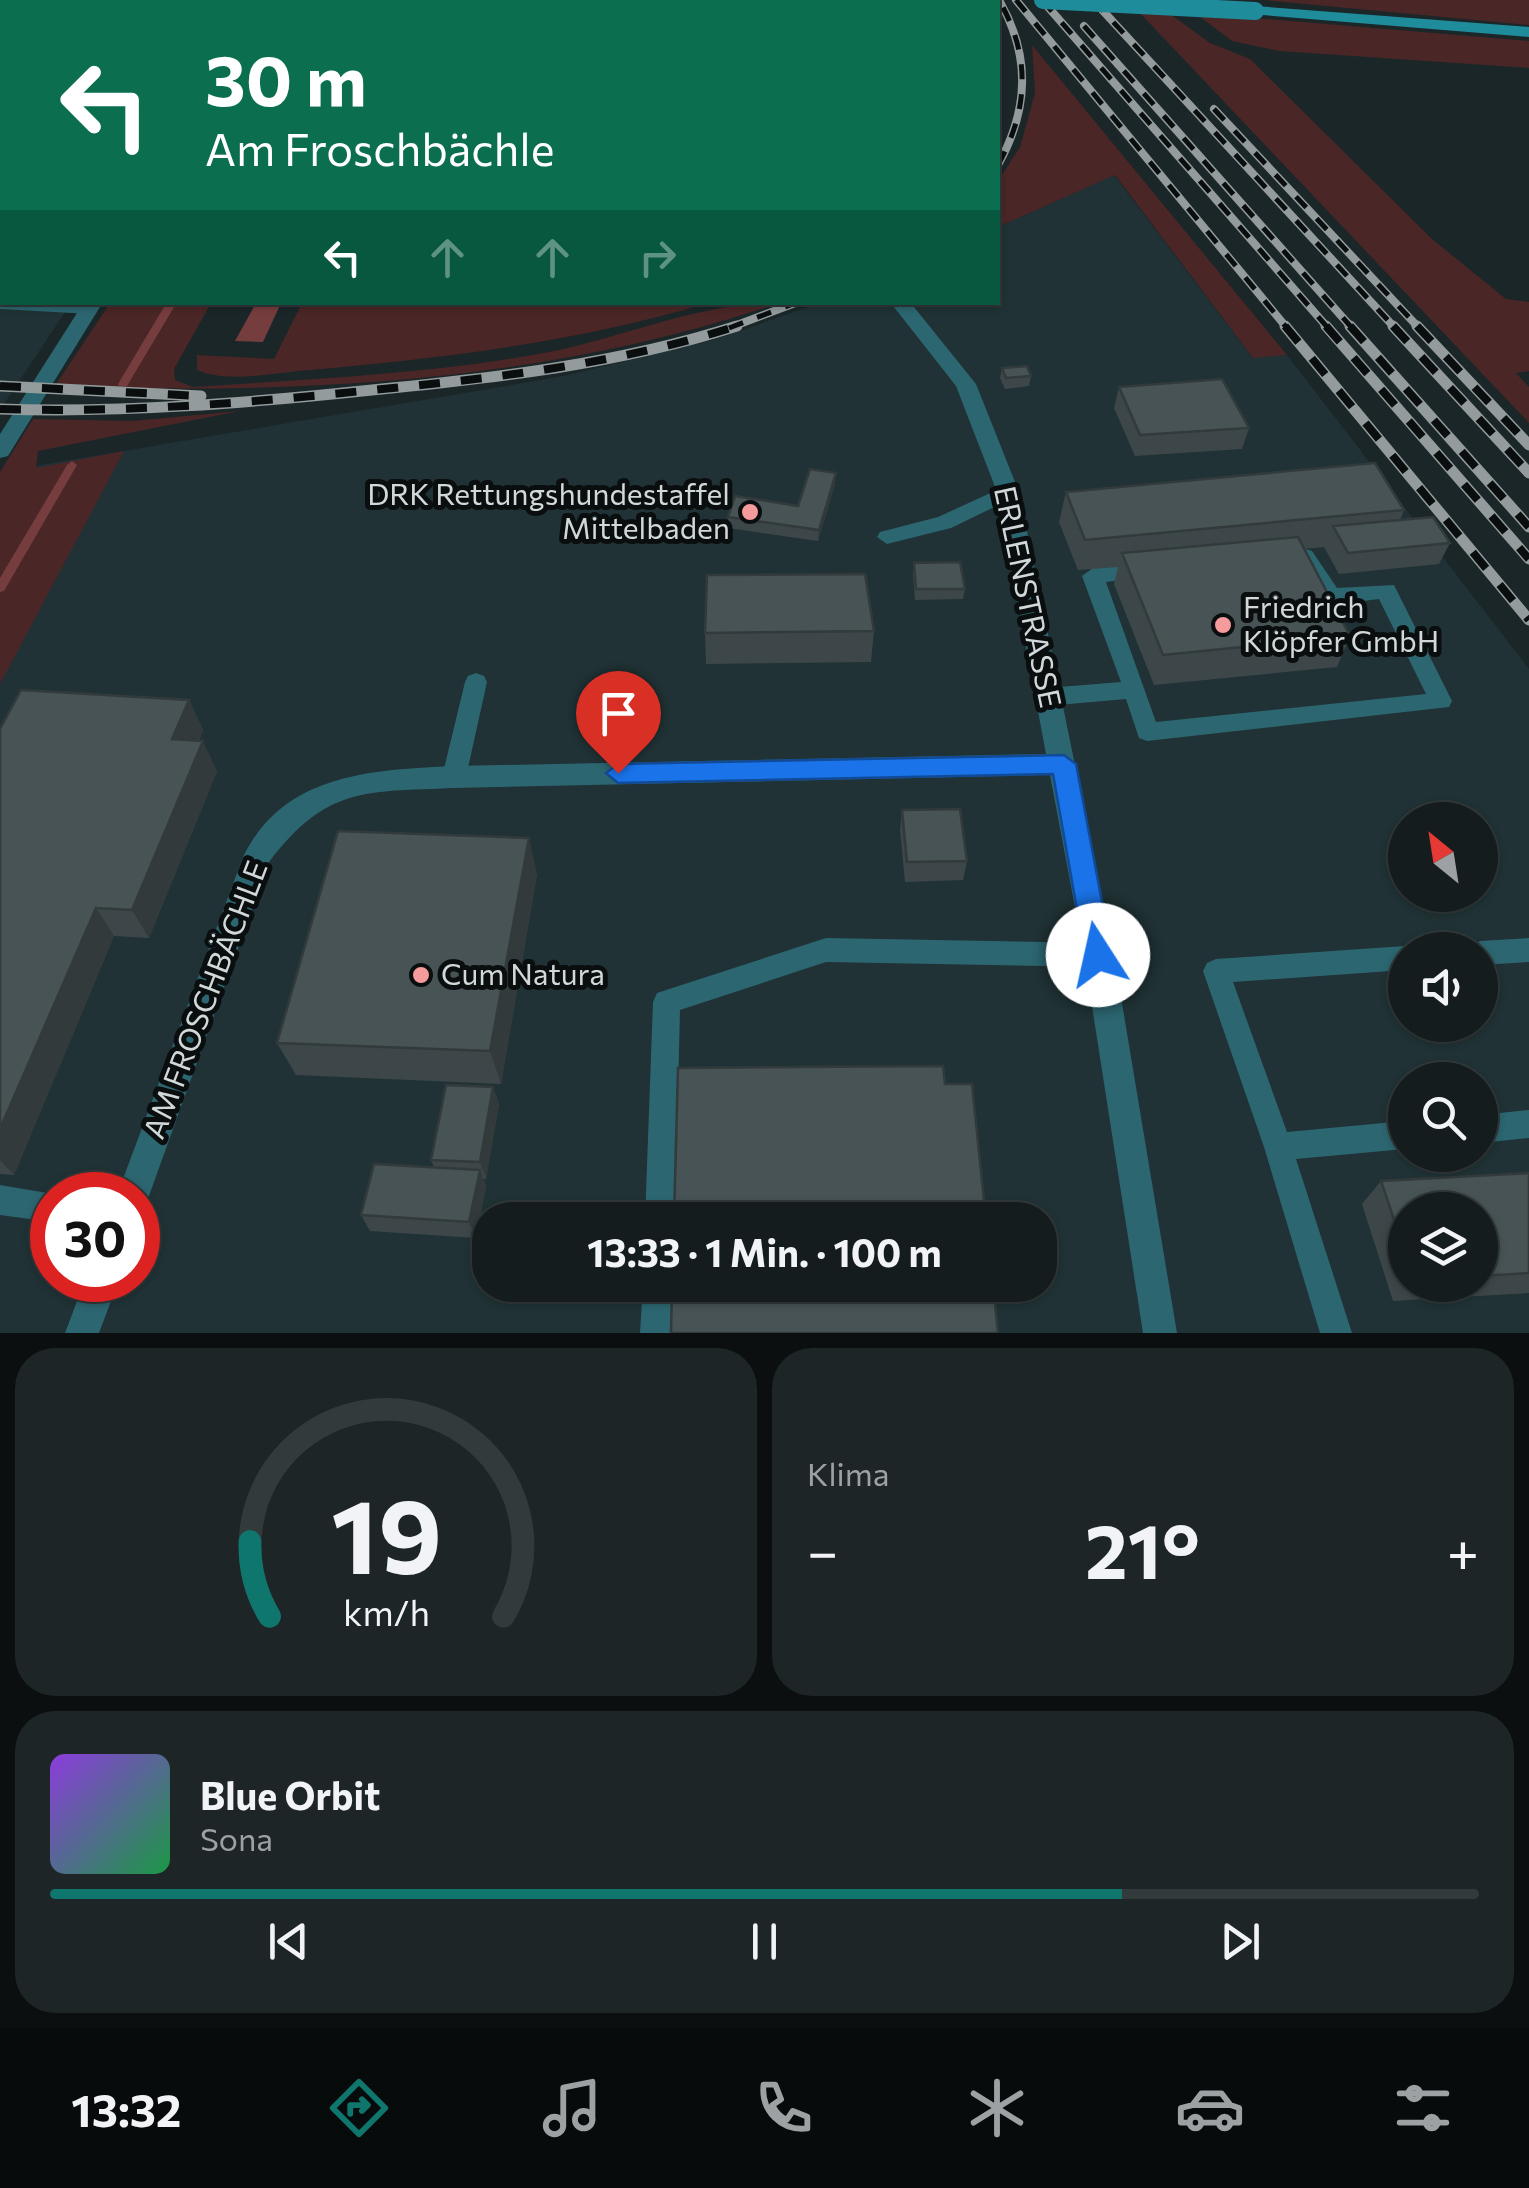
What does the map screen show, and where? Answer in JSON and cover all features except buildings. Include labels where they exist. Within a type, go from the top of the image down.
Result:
[{"type":"main road","points":[[1043,0],[1529,32]]},
{"type":"street","name":"ERLENSTRASSE","points":[[902,305],[966,384],[1008,492],[1047,697],[1064,764],[1160,1333]]},
{"type":"street","points":[[2,445],[92,306]]},
{"type":"street","name":"AM FROSCHBÄCHLE","points":[[142,1172],[257,857],[282,820],[316,794],[355,783],[454,777],[1064,764]]},
{"type":"street","points":[[82,1333],[94,1302]]},
{"type":"lane","points":[[46,305],[92,306]]},
{"type":"lane","points":[[887,537],[944,523],[1008,492]]},
{"type":"lane","points":[[1170,568],[1094,576],[1147,732],[1441,700],[1386,590],[1331,597],[1304,555],[1285,556]]},
{"type":"lane","points":[[454,777],[476,682]]},
{"type":"lane","points":[[1047,697],[1134,689]]},
{"type":"lane","points":[[660,1202],[666,1002],[826,950],[1098,955]]},
{"type":"lane","points":[[1498,952],[1529,950]]},
{"type":"lane","points":[[1336,1333],[1278,1147],[1216,971],[1388,959]]},
{"type":"lane","points":[[1498,1127],[1529,1124]]},
{"type":"lane","points":[[1278,1147],[1388,1137]]},
{"type":"lane","points":[[0,1200],[30,1204]]},
{"type":"lane","points":[[656,1333],[657,1302]]},
{"type":"shaded area","points":[[1263,0],[1529,0],[1529,25]]},
{"type":"shaded area","points":[[1137,10],[1166,11],[1210,43],[1250,59],[1432,239],[1506,299],[1529,302],[1529,371],[1516,373],[1529,387],[1529,423]]},
{"type":"shaded area","points":[[1195,13],[1529,41],[1529,68],[1279,51],[1232,41]]},
{"type":"shaded area","points":[[1032,45],[1287,355],[1253,358],[1115,175],[1000,226],[1000,178],[1020,147],[1035,93]]},
{"type":"shaded area","points":[[1114,175],[1252,357],[1287,355],[1529,669],[1529,1333],[0,1333],[0,472],[564,376],[714,340],[813,305],[1000,305],[1000,226]]},
{"type":"shaded area","points":[[0,305],[70,305],[0,410]]},
{"type":"shaded area","points":[[109,305],[210,305],[174,369],[175,380],[193,387],[461,366],[578,346],[721,308],[772,305],[602,351],[421,378],[238,388],[55,386]]},
{"type":"shaded area","points":[[255,305],[280,305],[263,342],[235,341]]},
{"type":"shaded area","points":[[301,305],[701,305],[610,328],[461,354],[253,376],[223,376],[197,370],[197,355],[274,359]]},
{"type":"shaded area","points":[[240,411],[38,451],[36,468],[124,451],[0,684],[0,472],[33,419],[132,421]]},
{"type":"waterway","points":[[123,384],[170,305]]},
{"type":"waterway","points":[[0,588],[72,465]]},
{"type":"railway","points":[[1016,0],[1287,328]]},
{"type":"railway","points":[[1042,0],[1328,328]]},
{"type":"railway","points":[[1093,0],[1395,328]]},
{"type":"railway","points":[[1000,2],[1017,42],[1022,82],[1016,123],[1000,161]]},
{"type":"railway","points":[[1084,26],[1352,328]]},
{"type":"railway","points":[[1214,109],[1419,328]]},
{"type":"railway","points":[[729,328],[790,305]]},
{"type":"railway","points":[[0,409],[186,406],[465,380],[602,360],[737,326]]},
{"type":"railway","points":[[1285,326],[1529,620]]},
{"type":"railway","points":[[1326,326],[1529,559]]},
{"type":"railway","points":[[1350,326],[1529,527]]},
{"type":"railway","points":[[1393,326],[1529,473]]},
{"type":"railway","points":[[1417,326],[1529,445]]},
{"type":"railway","points":[[0,386],[201,396]]},
{"type":"place","name":"DRK Rettungshundestaffel Mittelbaden","points":[[750,512]]},
{"type":"place","name":"Friedrich Klöpfer GmbH","points":[[1223,625]]},
{"type":"place","name":"Cum Natura","points":[[421,975]]},
{"type":"route","points":[[618,773],[1064,764],[1098,955]]}]
